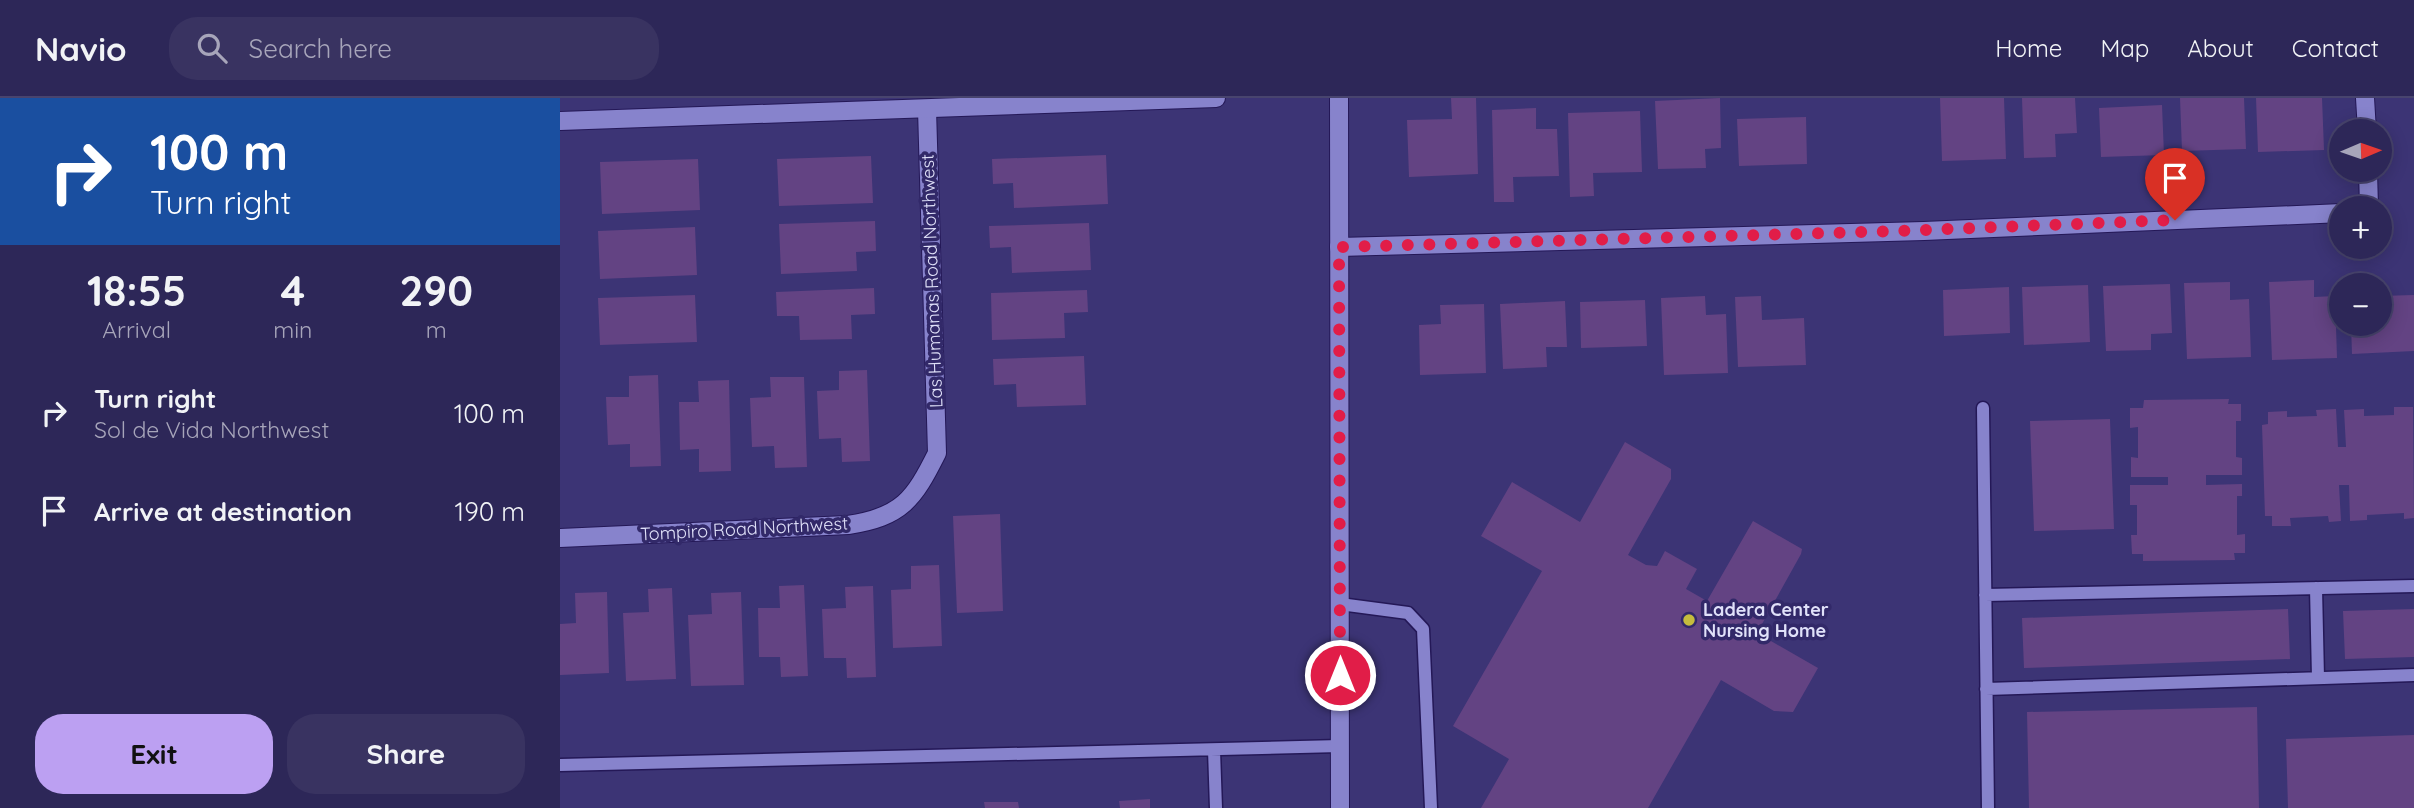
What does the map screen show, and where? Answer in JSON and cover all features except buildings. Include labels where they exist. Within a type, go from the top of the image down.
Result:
[{"type":"street","points":[[560,121],[1216,98]]},
{"type":"street","points":[[1339,98],[1340,808]]},
{"type":"street","points":[[2365,98],[2366,119]]},
{"type":"street","name":"Las Humanas Road Northwest","points":[[927,109],[937,453]]},
{"type":"street","points":[[1339,247],[1910,231],[2329,214]]},
{"type":"street","name":"Tompiro Road Northwest","points":[[560,538],[848,525],[873,521],[902,507],[921,485],[937,453]]},
{"type":"lane","points":[[1983,408],[1988,808]]},
{"type":"lane","points":[[1985,595],[2414,586]]},
{"type":"lane","points":[[2316,588],[2318,678]]},
{"type":"lane","points":[[1340,604],[1408,613],[1423,629],[1432,808]]},
{"type":"lane","points":[[1986,689],[2414,675]]},
{"type":"lane","points":[[560,765],[1340,746]]},
{"type":"lane","points":[[1214,750],[1216,808]]},
{"type":"place","name":"Ladera Center Nursing Home","points":[[1689,620]]},
{"type":"route","points":[[1340,675],[1339,247],[2175,220]]}]
